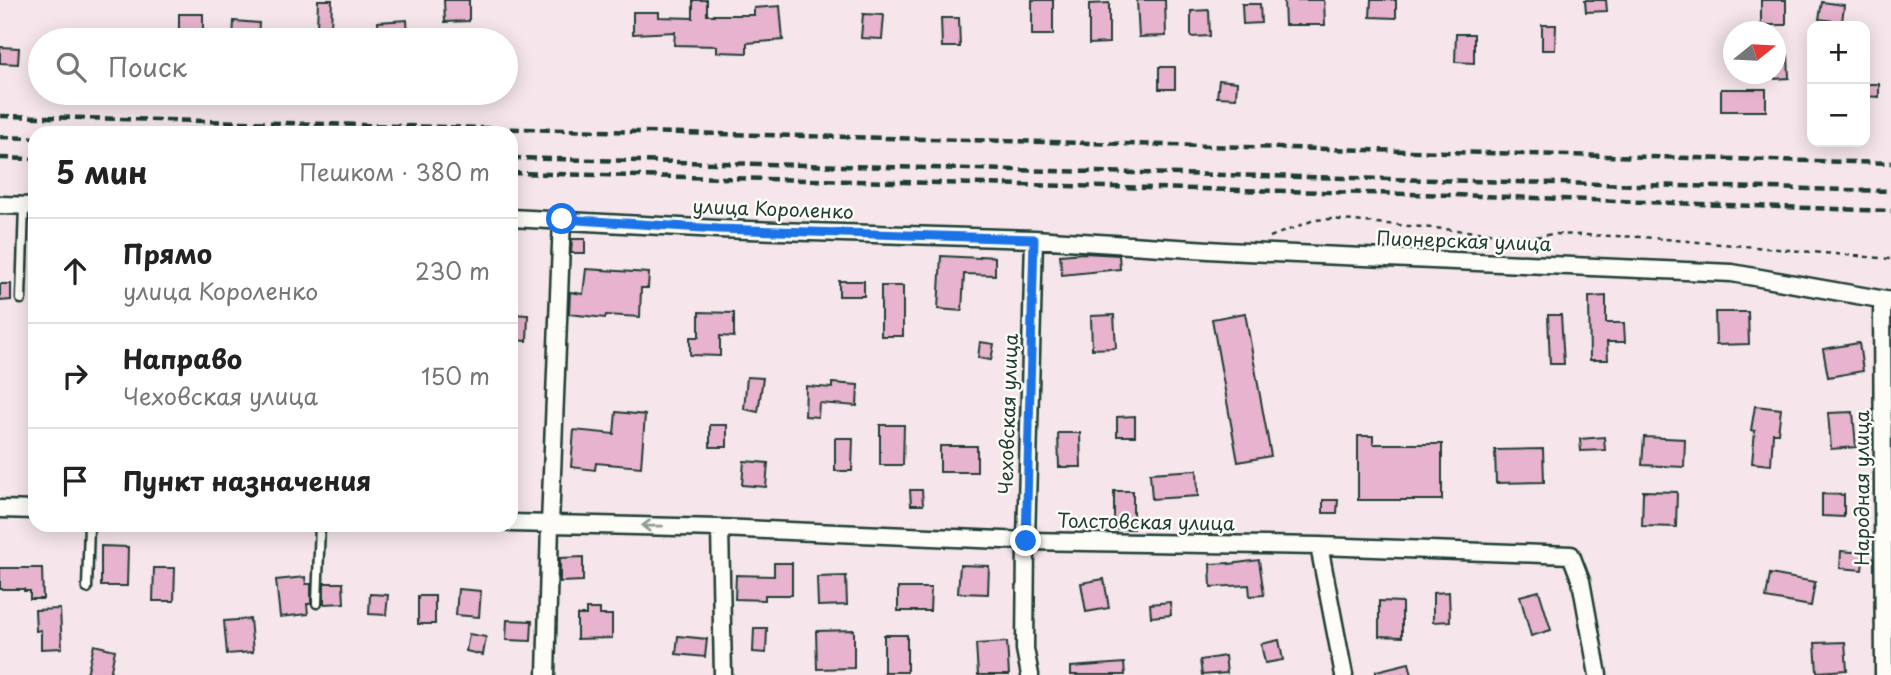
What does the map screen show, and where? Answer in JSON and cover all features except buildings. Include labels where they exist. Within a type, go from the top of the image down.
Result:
[{"type":"street","points":[[0,205],[28,206]]},
{"type":"street","name":"улица Короленко","points":[[518,218],[718,229],[1034,239]]},
{"type":"street","points":[[546,675],[562,219]]},
{"type":"street","name":"Пионерская улица","points":[[1034,239],[1225,251],[1732,273],[1886,301]]},
{"type":"street","name":"Чеховская улица","points":[[1030,675],[1025,649],[1034,239]]},
{"type":"street","name":"Народная улица","points":[[1884,675],[1886,301]]},
{"type":"street","points":[[0,509],[28,510]]},
{"type":"street","name":"Толстовская улица","points":[[518,523],[720,528],[1026,541],[1319,546],[1571,555],[1581,580],[1598,675]]},
{"type":"street","points":[[720,528],[723,675]]},
{"type":"street","points":[[1319,546],[1344,675]]},
{"type":"lane","points":[[21,299],[28,218]]},
{"type":"lane","points":[[87,588],[89,532]]},
{"type":"lane","points":[[317,603],[320,532]]},
{"type":"path","points":[[1269,238],[1314,220],[1331,219],[1534,237],[1553,234],[1642,237],[1891,259]]},
{"type":"railway","points":[[0,116],[402,126]]},
{"type":"railway","points":[[518,129],[1891,163]]},
{"type":"railway","points":[[0,137],[28,138]]},
{"type":"railway","points":[[0,158],[28,159]]},
{"type":"railway","points":[[518,158],[1891,191]]},
{"type":"railway","points":[[518,173],[1454,195],[1891,211]]},
{"type":"route","points":[[562,219],[718,229],[1034,239],[1026,541]]}]
